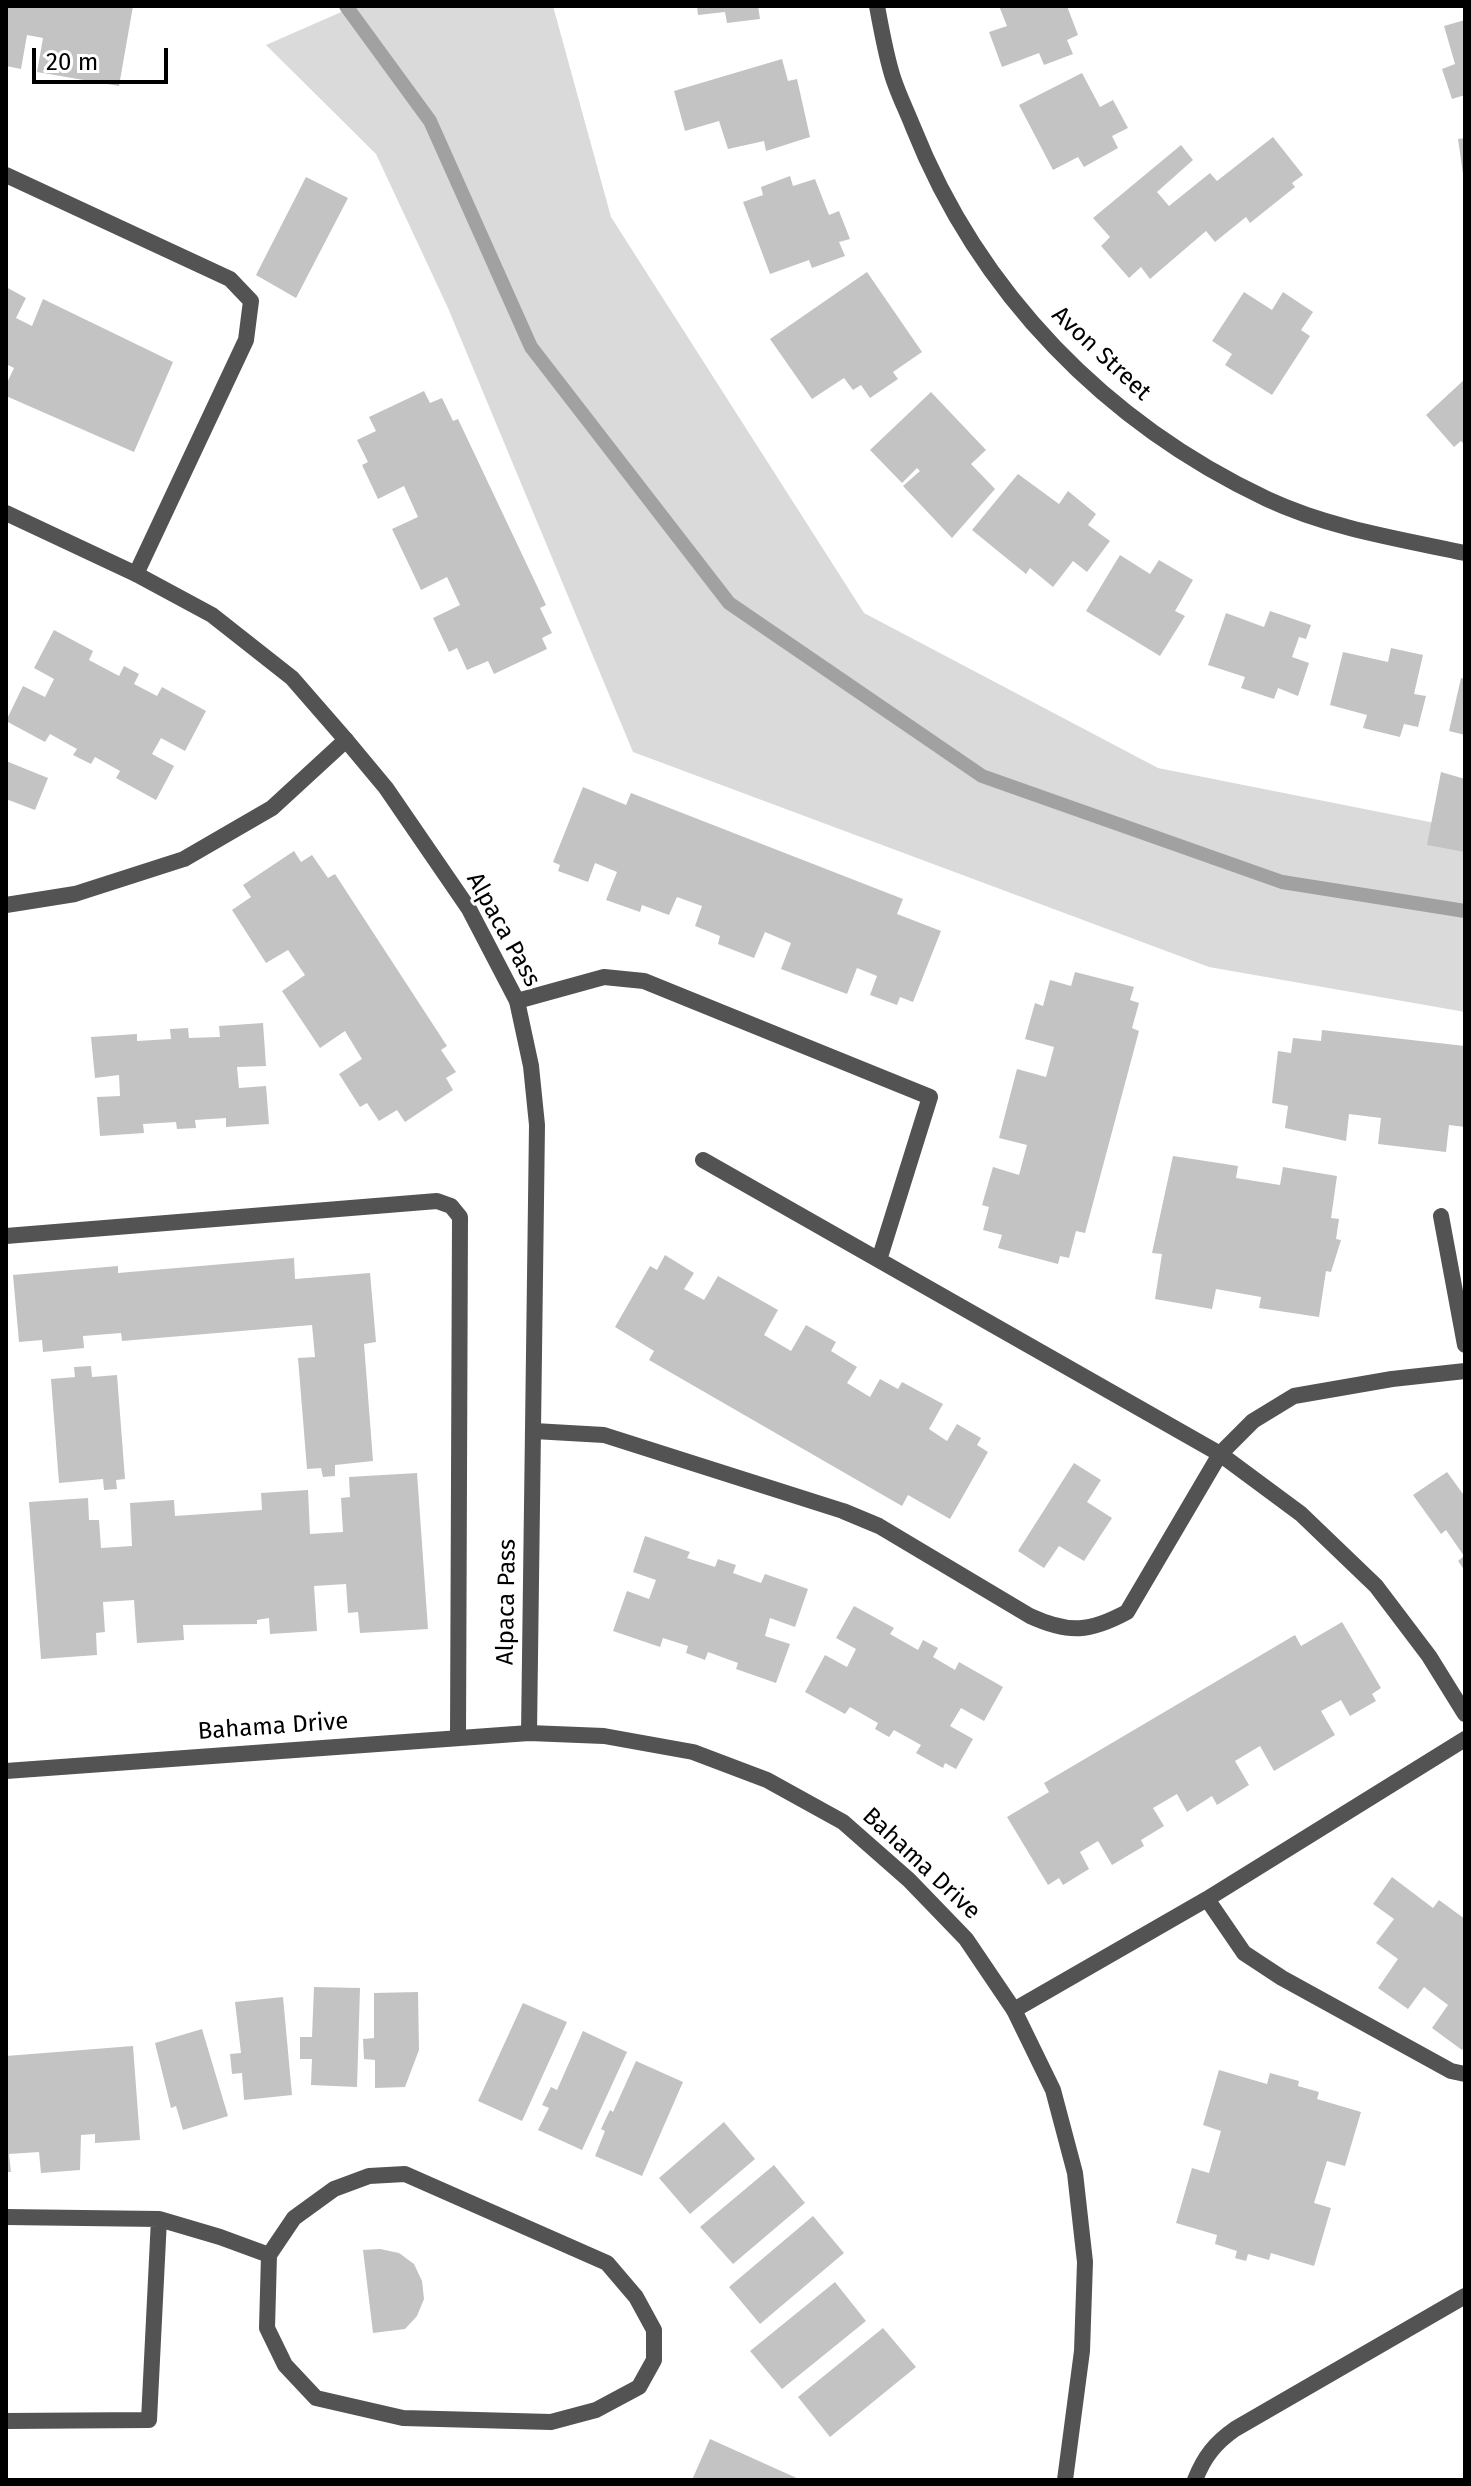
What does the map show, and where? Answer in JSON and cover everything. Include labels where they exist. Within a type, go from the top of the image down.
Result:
[{"type":"street","name":"Avon Street","points":[[877,6],[891,73],[927,163],[1000,286],[1071,365],[1137,422],[1202,463],[1268,499],[1344,527],[1465,553]]},
{"type":"street","points":[[6,175],[230,279],[251,301],[246,340],[136,574]]},
{"type":"street","name":"Alpaca Pass","points":[[6,513],[136,574],[212,615],[292,678],[386,788],[469,909],[517,1001],[531,1066],[537,1125],[529,1733]]},
{"type":"street","points":[[6,905],[75,894],[184,859],[272,808],[346,740]]},
{"type":"street","points":[[517,1001],[604,977],[644,981],[930,1097],[879,1260]]},
{"type":"street","points":[[703,1160],[1220,1454],[1301,1514],[1376,1586],[1429,1656],[1465,1714]]},
{"type":"street","points":[[6,1236],[437,1201],[451,1206],[460,1217],[458,1737]]},
{"type":"street","points":[[1441,1216],[1465,1345]]},
{"type":"street","points":[[534,1431],[604,1435],[843,1511],[879,1526],[1030,1616],[1051,1626],[1078,1629],[1100,1627],[1127,1612],[1220,1454],[1253,1421],[1294,1396],[1392,1379],[1465,1371]]},
{"type":"street","name":"Bahama Drive","points":[[6,1771],[458,1737],[529,1733],[604,1736],[693,1752],[767,1780],[843,1822],[909,1880],[966,1939],[1014,2010],[1053,2090],[1075,2173],[1085,2262],[1082,2351],[1065,2480]]},
{"type":"street","points":[[1014,2010],[1207,1899],[1465,1739]]},
{"type":"street","points":[[1207,1899],[1244,1953],[1282,1978],[1451,2071],[1465,2074]]},
{"type":"street","points":[[405,2174],[607,2263],[636,2297],[654,2330],[654,2360],[639,2387],[596,2410],[551,2422],[403,2418],[316,2398],[285,2365],[267,2328],[269,2255],[294,2218],[334,2189],[369,2176],[405,2174]]},
{"type":"street","points":[[6,2217],[159,2219],[269,2255]]},
{"type":"street","points":[[6,2421],[149,2420],[159,2219]]},
{"type":"street","points":[[1195,2480],[1204,2459],[1217,2441],[1465,2296]]},
{"type":"shaded area","points":[[355,6],[553,6],[611,217],[864,613],[1158,768],[1465,829],[1465,1012],[1209,967],[633,752],[448,308],[376,154],[266,45]]},
{"type":"building","points":[[6,6],[133,6],[119,86],[37,72],[43,38],[27,35],[21,69],[6,66]]},
{"type":"building","points":[[697,6],[758,6],[760,19],[727,23],[725,12],[698,15]]},
{"type":"building","points":[[999,6],[1067,6],[1078,35],[1067,40],[1073,54],[1044,65],[1039,53],[1002,67],[989,32],[1007,26]]},
{"type":"building","points":[[1465,20],[1465,95],[1452,99],[1442,69],[1455,64],[1444,26]]},
{"type":"building","points":[[782,59],[788,81],[797,79],[810,137],[766,151],[764,141],[728,149],[719,121],[685,131],[674,91]]},
{"type":"building","points":[[1082,73],[1100,107],[1113,100],[1128,128],[1112,136],[1118,148],[1084,167],[1078,157],[1053,170],[1019,105]]},
{"type":"building","points":[[1273,137],[1303,175],[1292,183],[1295,187],[1250,223],[1246,217],[1215,242],[1206,231],[1150,279],[1141,267],[1129,278],[1101,246],[1110,237],[1093,218],[1181,145],[1193,160],[1157,192],[1169,206],[1210,173],[1217,181]]},
{"type":"building","points":[[1465,138],[1465,174],[1463,174],[1458,139]]},
{"type":"building","points":[[790,176],[793,186],[815,179],[829,215],[839,211],[850,239],[839,242],[845,256],[812,268],[809,260],[770,274],[743,202],[763,195],[761,187]]},
{"type":"building","points":[[306,177],[348,198],[296,298],[256,275]]},
{"type":"building","points":[[867,272],[922,352],[893,372],[898,379],[870,398],[861,385],[853,390],[844,378],[812,399],[770,339]]},
{"type":"building","points":[[6,287],[26,298],[16,318],[32,326],[43,299],[173,362],[134,452],[6,396],[6,385],[14,368],[6,364]]},
{"type":"building","points":[[1244,292],[1272,310],[1283,292],[1313,312],[1301,330],[1310,336],[1272,395],[1225,365],[1232,354],[1212,341]]},
{"type":"building","points":[[1465,379],[1465,445],[1461,441],[1454,447],[1426,415]]},
{"type":"building","points":[[424,391],[430,403],[442,398],[453,421],[458,419],[546,605],[540,608],[552,633],[542,638],[547,649],[494,674],[488,661],[467,670],[457,648],[449,652],[433,618],[460,605],[447,577],[421,590],[392,529],[418,517],[404,486],[378,499],[362,465],[368,462],[357,440],[376,431],[369,417]]},
{"type":"building","points":[[931,392],[986,450],[971,464],[995,489],[952,538],[903,486],[920,471],[917,468],[902,483],[870,450]]},
{"type":"building","points":[[1018,474],[1059,504],[1068,491],[1096,514],[1088,525],[1110,541],[1087,572],[1073,561],[1053,587],[1030,568],[1026,574],[972,530]]},
{"type":"building","points":[[1120,555],[1150,574],[1159,560],[1193,580],[1175,611],[1185,616],[1160,656],[1086,611]]},
{"type":"building","points":[[1270,611],[1311,625],[1306,639],[1299,637],[1292,657],[1309,663],[1298,696],[1278,688],[1274,699],[1241,688],[1245,677],[1208,665],[1226,613],[1264,627]]},
{"type":"building","points":[[54,630],[93,651],[89,660],[119,676],[124,666],[139,674],[134,684],[157,696],[162,687],[206,711],[185,751],[161,738],[152,754],[174,766],[156,800],[116,778],[120,771],[95,757],[91,764],[73,755],[77,749],[50,734],[45,742],[6,721],[23,686],[45,697],[54,679],[34,668]]},
{"type":"building","points":[[1391,648],[1423,655],[1414,694],[1426,696],[1418,727],[1404,724],[1400,737],[1363,728],[1367,715],[1330,705],[1343,652],[1388,662]]},
{"type":"building","points":[[1461,678],[1465,679],[1465,735],[1449,731]]},
{"type":"building","points":[[6,761],[48,778],[35,810],[6,799]]},
{"type":"building","points":[[1441,772],[1465,779],[1465,852],[1427,845]]},
{"type":"building","points":[[583,787],[626,805],[631,793],[903,899],[897,914],[941,931],[913,1002],[900,997],[897,1005],[870,995],[877,976],[857,968],[847,994],[781,969],[791,943],[765,932],[754,958],[718,944],[720,936],[695,926],[702,906],[677,897],[669,915],[642,905],[640,912],[606,900],[617,872],[595,863],[588,882],[558,871],[560,865],[553,862]]},
{"type":"building","points":[[294,851],[301,862],[312,855],[328,878],[335,874],[447,1046],[441,1050],[456,1072],[446,1078],[453,1090],[405,1122],[397,1110],[379,1121],[367,1103],[360,1107],[339,1074],[362,1059],[345,1031],[320,1048],[282,991],[305,975],[288,950],[266,963],[232,910],[251,897],[243,885]]},
{"type":"building","points":[[1075,972],[1134,987],[1130,1000],[1139,1003],[1132,1028],[1139,1031],[1085,1233],[1076,1231],[1069,1258],[1060,1256],[1058,1264],[998,1248],[1002,1235],[983,1230],[989,1207],[982,1205],[993,1167],[1019,1175],[1027,1145],[999,1138],[1017,1069],[1046,1077],[1054,1047],[1025,1039],[1035,1003],[1043,1006],[1050,980],[1071,986]]},
{"type":"building","points":[[263,1023],[266,1066],[237,1067],[239,1088],[266,1086],[269,1124],[226,1127],[226,1118],[195,1120],[196,1128],[177,1129],[176,1122],[143,1124],[144,1133],[100,1136],[97,1097],[120,1096],[119,1075],[95,1078],[91,1037],[137,1034],[137,1041],[171,1039],[170,1029],[188,1028],[189,1038],[220,1037],[219,1026]]},
{"type":"building","points":[[1322,1030],[1465,1046],[1465,1127],[1449,1125],[1446,1152],[1378,1144],[1381,1118],[1349,1114],[1346,1141],[1285,1128],[1288,1106],[1272,1103],[1278,1051],[1291,1053],[1293,1038],[1321,1041]]},
{"type":"building","points":[[1173,1156],[1238,1166],[1236,1178],[1280,1185],[1283,1167],[1337,1176],[1331,1218],[1339,1219],[1336,1239],[1341,1240],[1331,1272],[1326,1271],[1319,1317],[1259,1308],[1261,1297],[1216,1289],[1212,1309],[1155,1299],[1162,1254],[1152,1253]]},
{"type":"building","points":[[665,1255],[694,1273],[684,1289],[704,1300],[718,1276],[778,1310],[764,1335],[791,1351],[806,1325],[836,1342],[831,1351],[857,1367],[847,1383],[870,1397],[880,1379],[898,1389],[902,1382],[943,1404],[929,1429],[947,1441],[957,1424],[981,1438],[977,1445],[988,1452],[950,1519],[908,1495],[902,1506],[649,1360],[654,1351],[615,1327],[650,1266],[657,1270]]},
{"type":"building","points":[[294,1258],[295,1279],[370,1273],[376,1342],[364,1344],[373,1461],[335,1465],[335,1476],[323,1477],[321,1468],[307,1469],[298,1358],[315,1357],[312,1325],[122,1341],[121,1333],[83,1336],[84,1348],[43,1352],[42,1340],[19,1342],[13,1275],[118,1266],[118,1273]]},
{"type":"building","points":[[91,1366],[92,1377],[117,1375],[125,1479],[116,1480],[117,1489],[104,1490],[103,1479],[59,1483],[51,1379],[75,1377],[74,1367]]},
{"type":"building","points":[[1074,1463],[1101,1480],[1087,1502],[1112,1518],[1084,1561],[1059,1546],[1044,1568],[1018,1551]]},
{"type":"building","points":[[1447,1472],[1463,1494],[1465,1492],[1465,1571],[1458,1561],[1464,1556],[1446,1530],[1441,1534],[1413,1495]]},
{"type":"building","points":[[417,1473],[428,1629],[360,1633],[358,1612],[348,1613],[346,1584],[314,1586],[317,1631],[270,1634],[269,1618],[257,1620],[257,1624],[183,1625],[184,1640],[137,1643],[134,1600],[103,1602],[105,1632],[96,1633],[97,1655],[41,1659],[29,1502],[88,1498],[89,1520],[99,1520],[101,1548],[132,1546],[130,1503],[174,1500],[175,1516],[262,1510],[261,1493],[308,1490],[310,1534],[343,1532],[341,1498],[350,1497],[349,1477]]},
{"type":"building","points":[[645,1536],[690,1552],[687,1558],[715,1567],[718,1559],[736,1565],[733,1573],[761,1583],[765,1574],[808,1589],[795,1627],[770,1618],[765,1636],[790,1644],[776,1683],[736,1669],[738,1663],[708,1652],[705,1660],[686,1653],[688,1646],[663,1638],[660,1647],[613,1631],[627,1591],[649,1599],[656,1580],[633,1572]]},
{"type":"building","points":[[854,1606],[894,1628],[890,1634],[918,1650],[923,1640],[938,1648],[933,1657],[955,1670],[959,1662],[1003,1687],[984,1721],[961,1708],[950,1726],[973,1739],[956,1769],[945,1763],[943,1768],[916,1753],[921,1745],[894,1730],[889,1737],[875,1729],[878,1723],[850,1707],[845,1714],[805,1692],[825,1655],[847,1667],[856,1649],[836,1638]]},
{"type":"building","points":[[1342,1622],[1381,1688],[1372,1694],[1376,1701],[1350,1716],[1341,1700],[1321,1711],[1335,1735],[1274,1771],[1260,1746],[1235,1761],[1249,1785],[1217,1805],[1212,1796],[1187,1812],[1177,1794],[1153,1808],[1164,1826],[1141,1840],[1144,1846],[1112,1865],[1098,1841],[1080,1852],[1089,1869],[1063,1885],[1059,1878],[1048,1885],[1007,1817],[1049,1792],[1044,1783],[1295,1635],[1301,1646]]},
{"type":"building","points":[[1392,1877],[1433,1908],[1439,1900],[1465,1919],[1465,2046],[1462,2050],[1432,2028],[1448,2005],[1424,1987],[1408,2009],[1378,1988],[1398,1959],[1376,1943],[1394,1919],[1373,1904]]},
{"type":"building","points":[[314,1987],[360,1988],[357,2087],[311,2085],[312,2059],[300,2059],[300,2037],[312,2037]]},
{"type":"building","points":[[418,1992],[419,2050],[405,2087],[375,2088],[375,2060],[364,2059],[363,2039],[374,2038],[374,1993]]},
{"type":"building","points":[[283,1997],[292,2095],[244,2100],[242,2073],[232,2074],[230,2054],[241,2053],[235,2002]]},
{"type":"building","points":[[523,2003],[567,2022],[522,2121],[478,2101]]},
{"type":"building","points":[[202,2029],[228,2116],[183,2130],[176,2106],[171,2108],[155,2043]]},
{"type":"building","points":[[583,2031],[627,2052],[582,2150],[538,2130],[549,2108],[542,2105],[551,2087],[557,2090]]},
{"type":"building","points":[[133,2046],[140,2140],[95,2143],[95,2134],[81,2135],[80,2170],[41,2173],[39,2152],[9,2154],[11,2172],[6,2172],[6,2056]]},
{"type":"building","points":[[636,2061],[683,2082],[642,2176],[595,2156],[605,2131],[601,2129],[610,2110],[613,2112]]},
{"type":"building","points":[[1219,2070],[1267,2084],[1270,2073],[1299,2081],[1298,2086],[1319,2092],[1317,2099],[1361,2112],[1345,2166],[1327,2161],[1314,2203],[1331,2208],[1314,2266],[1271,2253],[1269,2260],[1248,2254],[1246,2261],[1235,2258],[1237,2251],[1215,2244],[1217,2235],[1176,2223],[1192,2168],[1209,2173],[1221,2131],[1203,2125]]},
{"type":"building","points":[[724,2122],[755,2159],[690,2214],[659,2178]]},
{"type":"building","points":[[774,2165],[805,2203],[733,2264],[700,2227]]},
{"type":"building","points":[[813,2216],[844,2253],[760,2324],[729,2287]]},
{"type":"building","points":[[380,2249],[399,2253],[414,2264],[422,2281],[424,2299],[417,2316],[405,2329],[373,2333],[363,2250]]},
{"type":"building","points":[[835,2282],[866,2321],[782,2389],[750,2351]]},
{"type":"building","points":[[883,2328],[916,2367],[830,2437],[798,2397]]},
{"type":"building","points":[[710,2439],[801,2480],[692,2480]]},
{"type":"waterway","points":[[346,6],[430,121],[531,347],[729,603],[982,776],[1282,882],[1465,911]]}]
